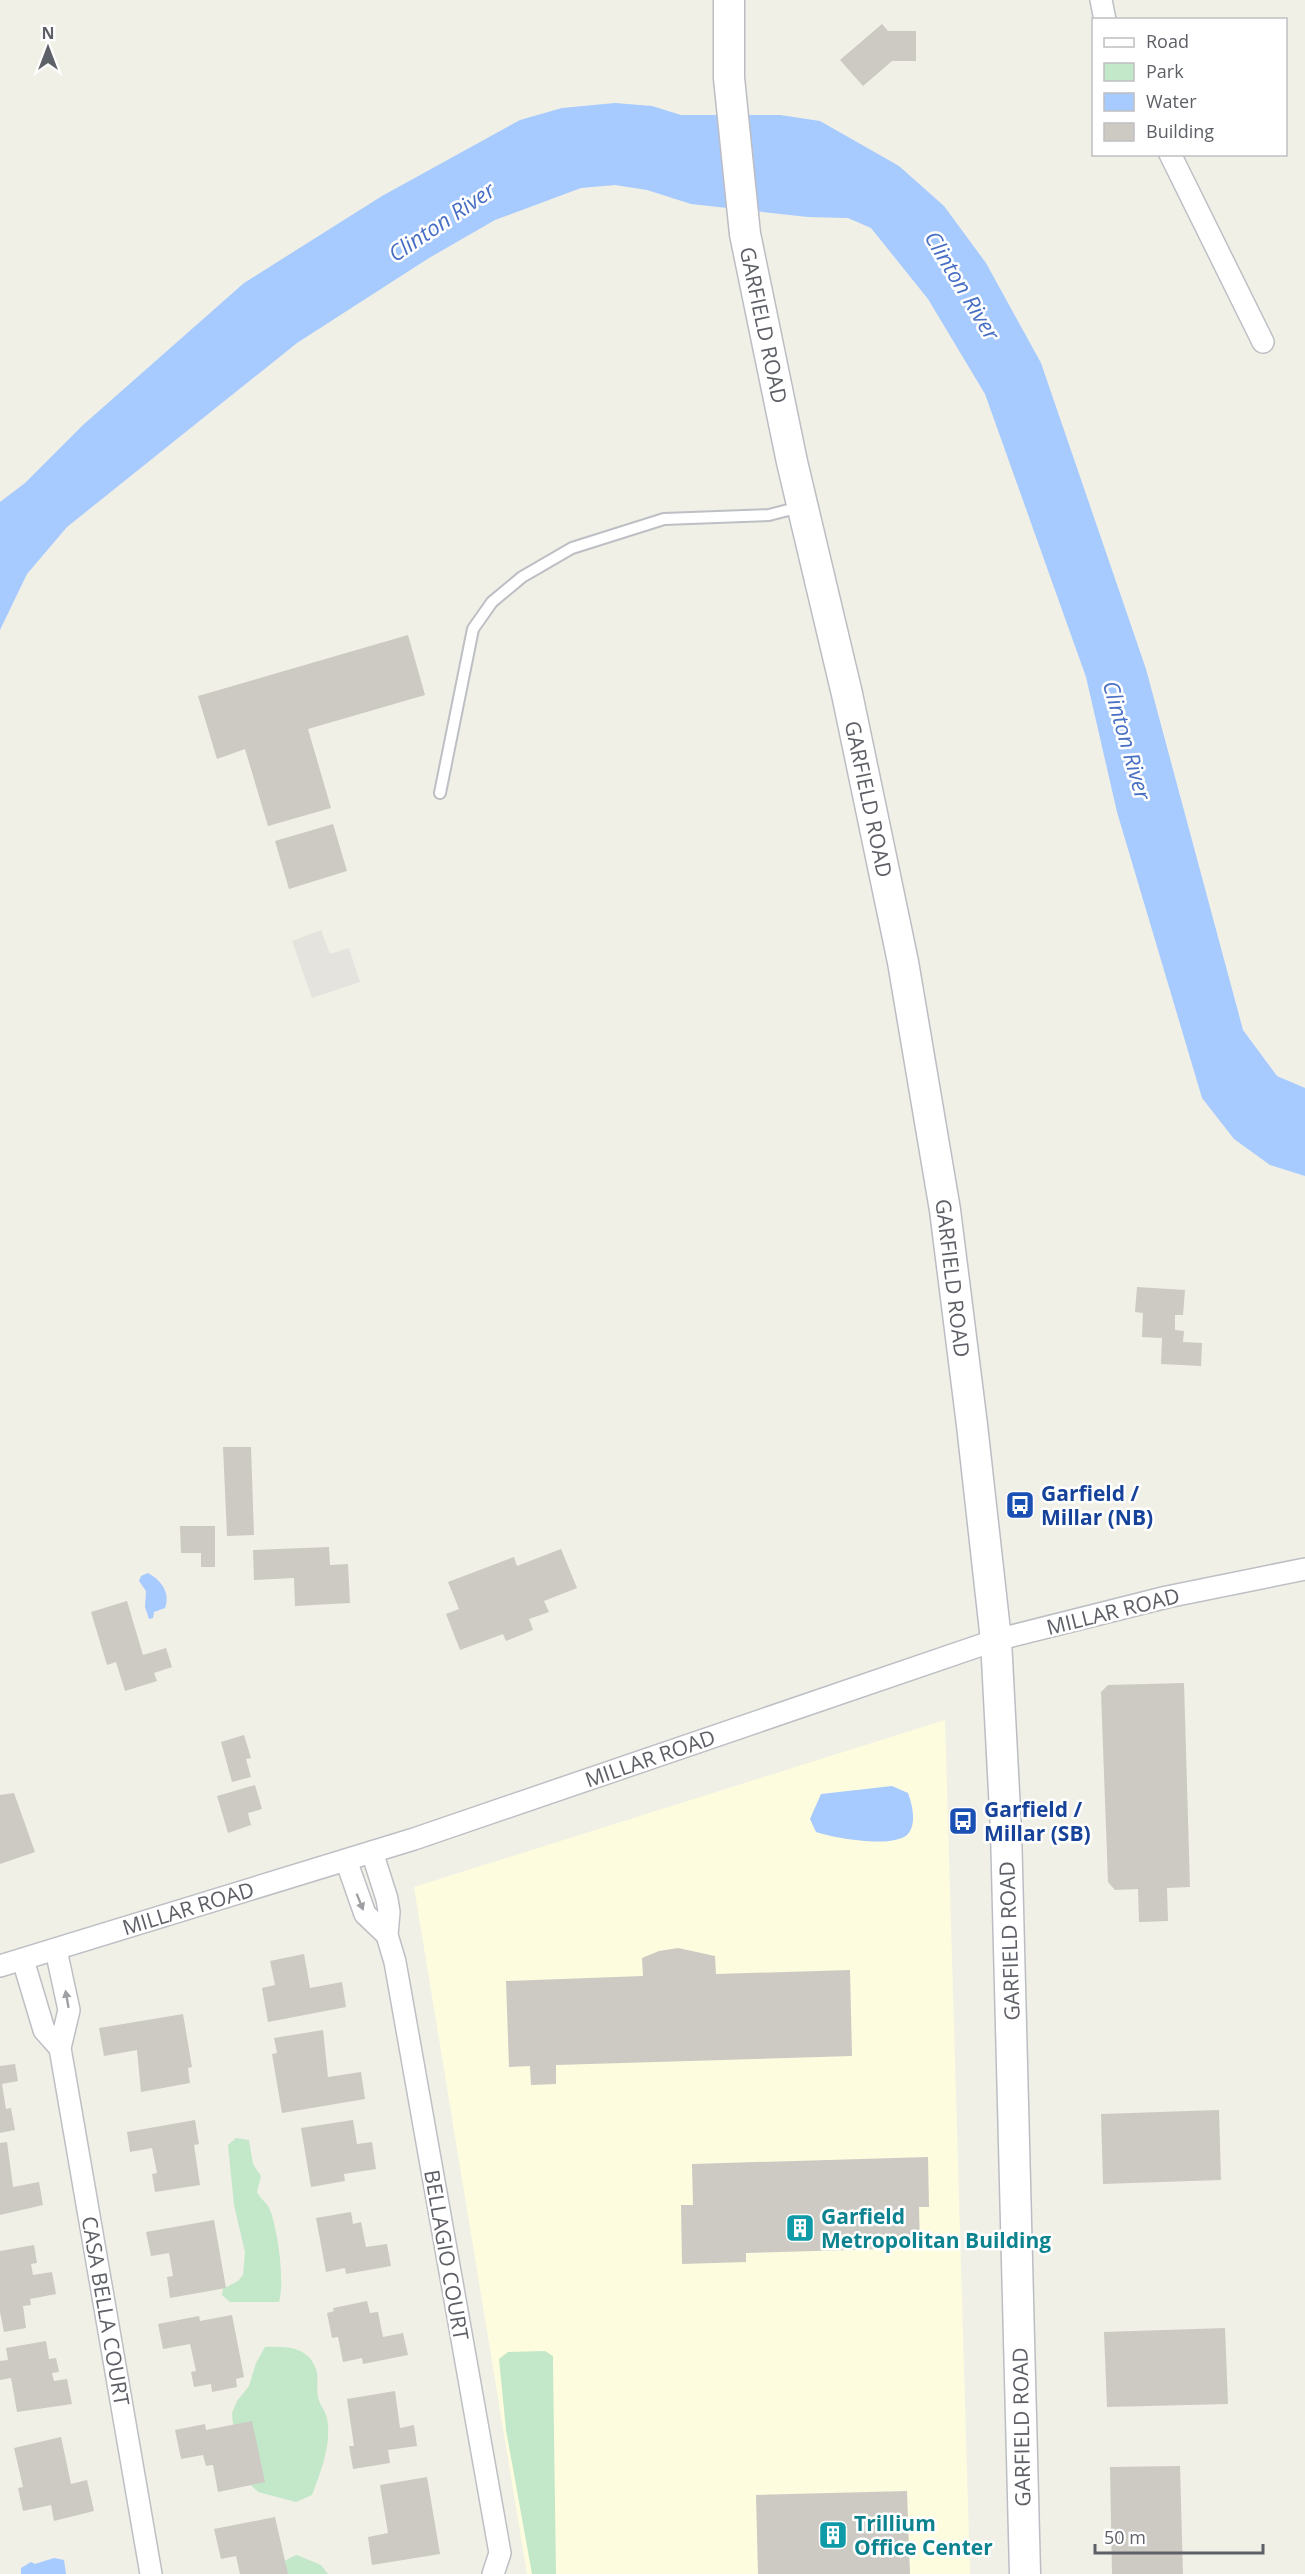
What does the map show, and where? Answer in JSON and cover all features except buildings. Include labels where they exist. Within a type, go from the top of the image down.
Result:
[{"type":"main road","name":"GARFIELD ROAD","points":[[729,0],[729,78],[745,234],[802,506],[850,705],[903,962],[946,1221],[996,1640],[1006,1830],[1025,2574]]},
{"type":"street","points":[[1101,0],[1105,18]]},
{"type":"street","points":[[1171,156],[1263,342]]},
{"type":"street","name":"MILLAR ROAD","points":[[0,1966],[372,1852],[996,1640],[1167,1597],[1305,1569]]},
{"type":"street","name":"BELLAGIO COURT","points":[[372,1852],[387,1899],[389,1912],[387,1935],[395,1962],[500,2553],[493,2574]]},
{"type":"street","points":[[346,1860],[365,1914],[387,1935]]},
{"type":"street","name":"CASA BELLA COURT","points":[[56,1950],[69,2010],[69,2022],[60,2048],[151,2574]]},
{"type":"street","name":"CASA BELLA COURT","points":[[23,1960],[44,2030],[60,2048]]},
{"type":"lane","points":[[440,793],[473,629],[492,602],[522,577],[572,548],[664,519],[769,515],[802,506]]},
{"type":"shaded area","points":[[321,930],[330,954],[349,948],[360,982],[312,998],[292,941]]},
{"type":"shaded area","points":[[945,1720],[970,2574],[527,2574],[414,1887]]},
{"type":"green space","points":[[236,2138],[249,2140],[253,2164],[261,2176],[257,2192],[269,2208],[273,2219],[281,2270],[279,2302],[230,2302],[222,2295],[223,2289],[238,2281],[243,2275],[245,2252],[234,2205],[228,2145]]},
{"type":"green space","points":[[265,2347],[295,2349],[312,2361],[317,2375],[318,2397],[327,2418],[327,2447],[312,2495],[296,2502],[258,2492],[246,2480],[244,2459],[233,2424],[232,2413],[237,2401],[249,2386],[256,2363]]},
{"type":"green space","points":[[545,2351],[553,2356],[556,2574],[532,2574],[506,2430],[499,2359],[508,2352]]},
{"type":"green space","points":[[297,2555],[321,2565],[328,2574],[266,2574],[289,2559]]},
{"type":"water","name":"Clinton River","points":[[615,103],[652,106],[681,115],[780,115],[820,121],[899,166],[944,206],[986,263],[1041,363],[1146,669],[1243,1030],[1277,1076],[1305,1088],[1305,1176],[1270,1165],[1234,1139],[1202,1098],[1117,812],[1086,677],[985,394],[928,299],[871,228],[848,218],[808,217],[691,204],[647,190],[615,185],[581,188],[495,220],[429,258],[297,343],[67,527],[27,574],[0,630],[0,502],[25,483],[83,425],[244,283],[382,196],[520,120],[562,108]]},
{"type":"water","points":[[148,1573],[161,1583],[167,1597],[165,1608],[154,1612],[153,1618],[149,1619],[145,1607],[146,1591],[139,1581],[141,1576]]},
{"type":"water","points":[[892,1786],[908,1793],[913,1819],[908,1834],[890,1841],[877,1842],[816,1832],[810,1819],[821,1794]]},
{"type":"water","points":[[54,2558],[64,2560],[66,2574],[21,2574],[21,2568],[31,2562],[35,2564]]},
{"type":"place","name":"Garfield / Millar (NB)","points":[[1020,1505]]},
{"type":"place","name":"Garfield / Millar (SB)","points":[[963,1821]]},
{"type":"place","name":"Garfield Metropolitan Building","points":[[800,2228]]},
{"type":"place","name":"Trillium Office Center","points":[[833,2535]]}]
